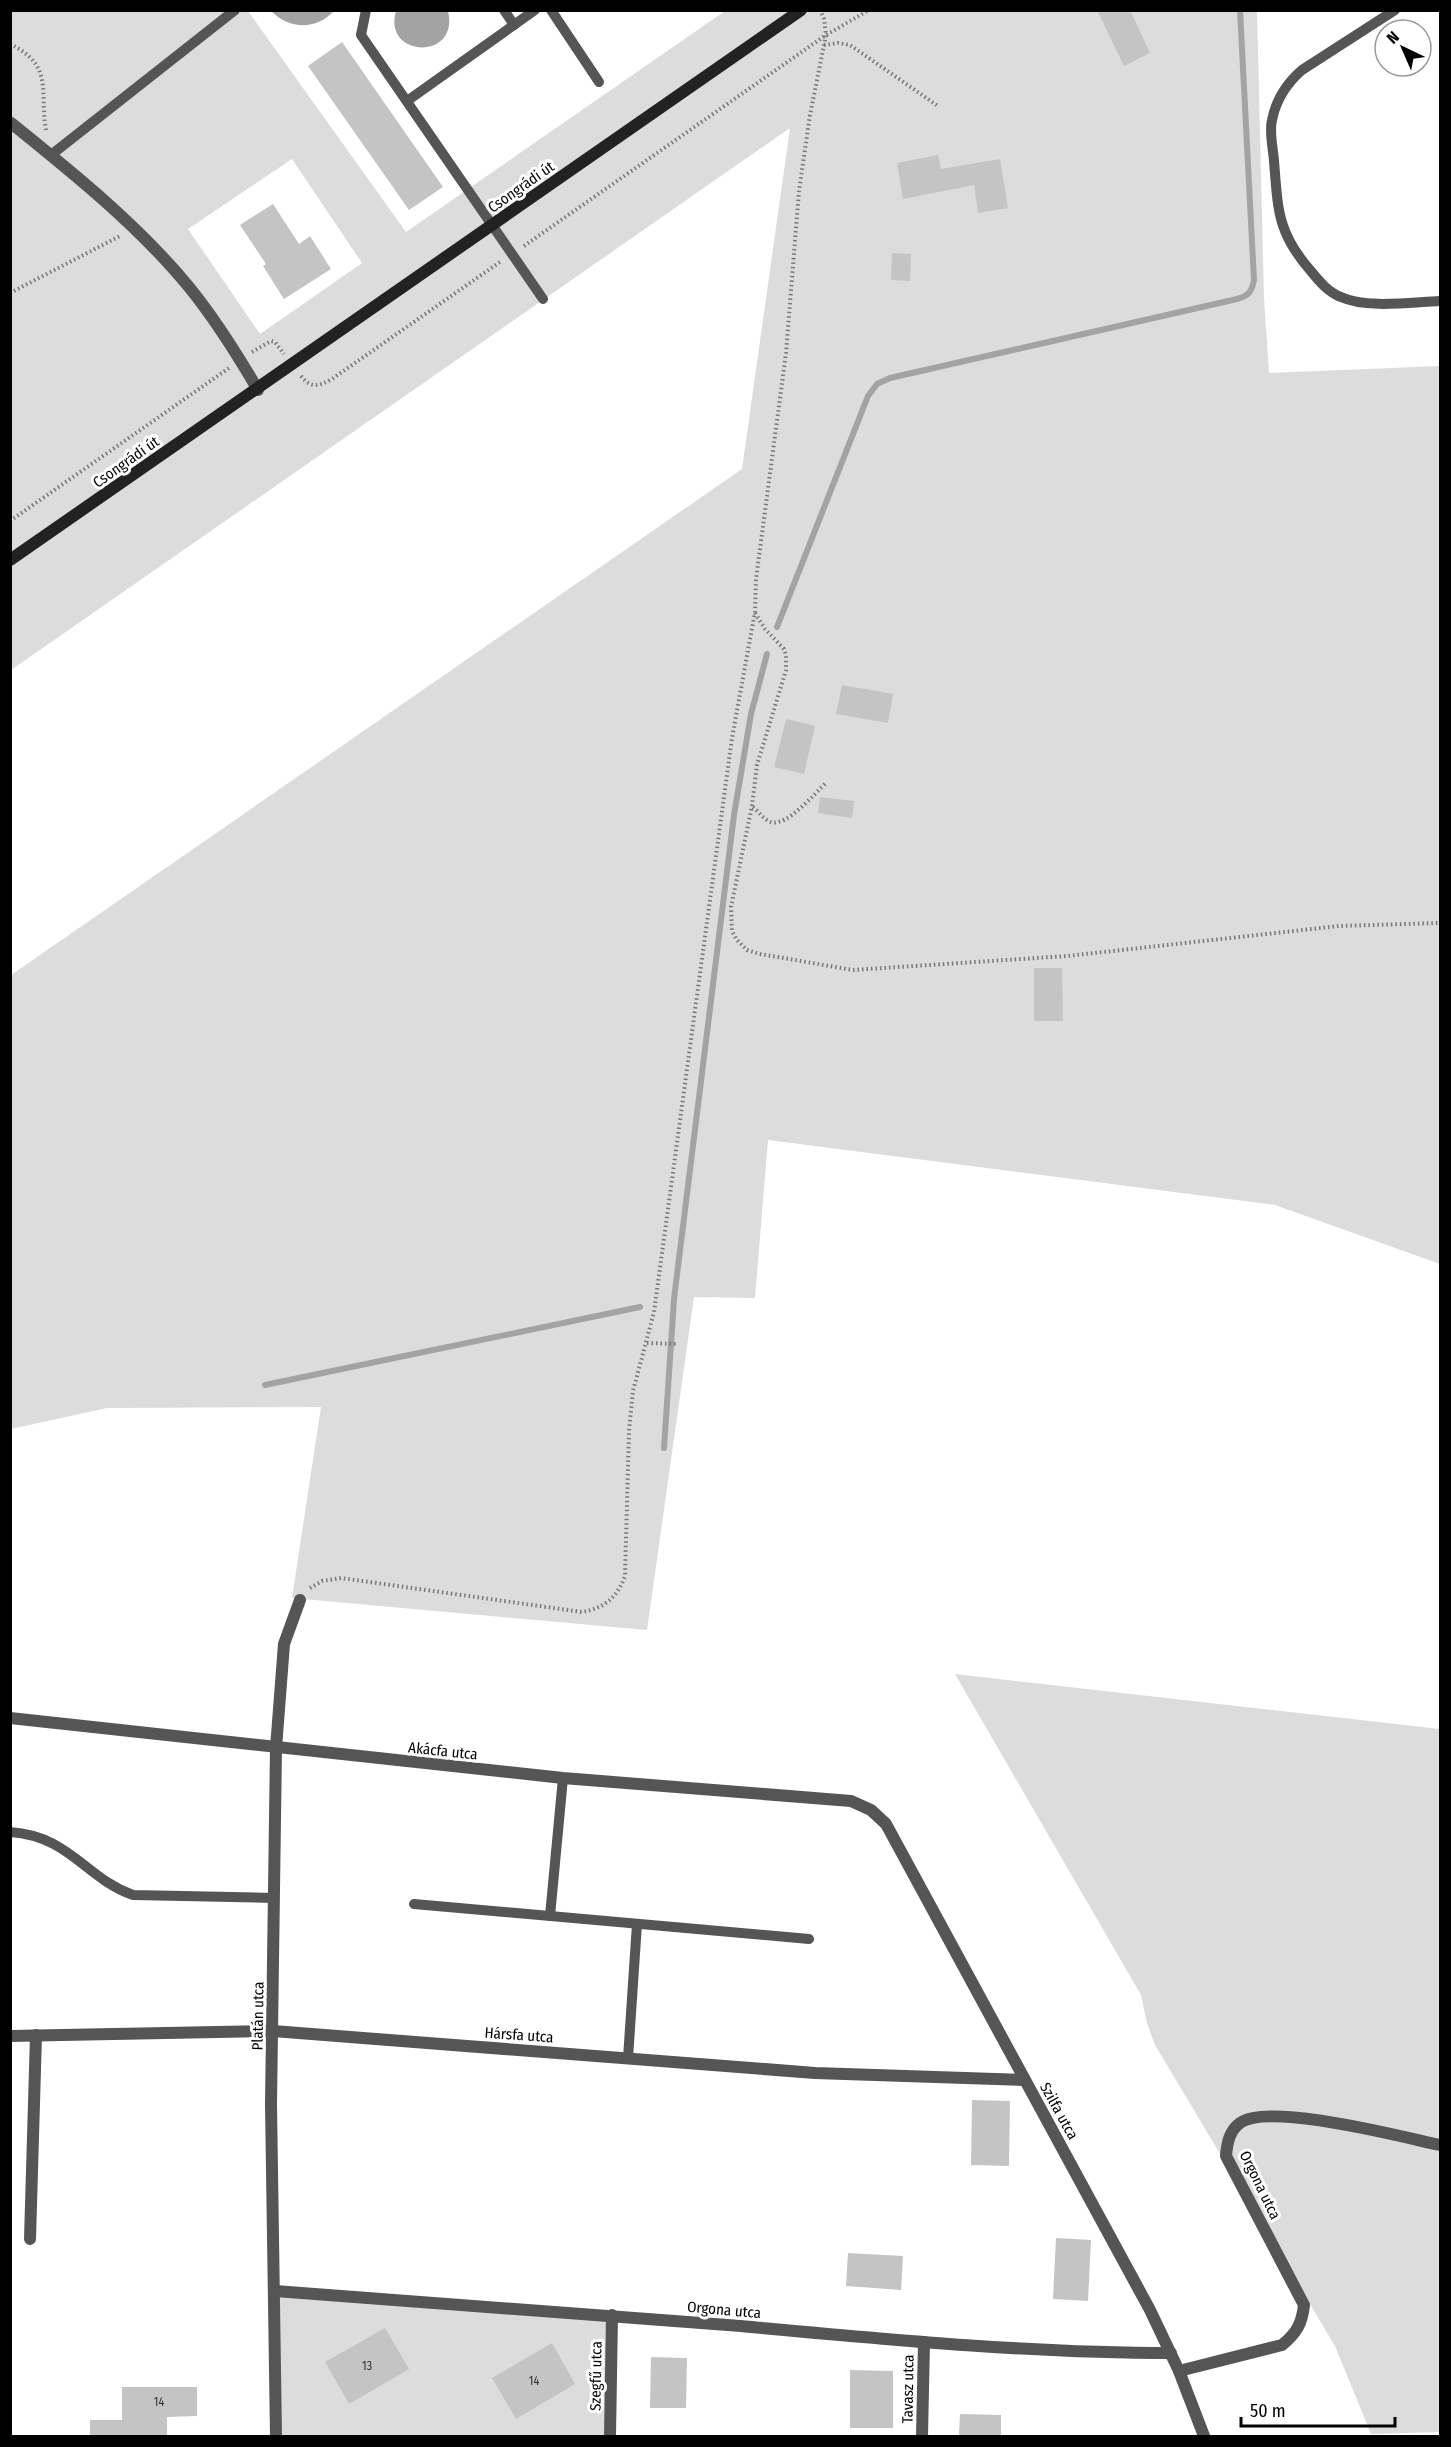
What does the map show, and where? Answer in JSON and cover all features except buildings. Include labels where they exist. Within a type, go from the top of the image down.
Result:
[{"type":"main road","name":"Csongrádi út","points":[[10,560],[258,390],[801,10]]},
{"type":"street","points":[[11,123],[51,155],[134,229],[174,269],[205,307],[258,390]]},
{"type":"street","name":"Platán utca","points":[[276,2436],[272,2104],[276,1748],[284,1644],[300,1600]]},
{"type":"street","name":"Akácfa utca","points":[[10,1718],[563,1778],[850,1801],[871,1810]]},
{"type":"street","name":"Szilfa utca","points":[[871,1810],[886,1824],[1150,2310],[1179,2371],[1204,2436]]},
{"type":"street","name":"Hársfa utca","points":[[10,2036],[273,2031],[815,2073],[1025,2080]]},
{"type":"street","points":[[30,2239],[36,2035]]},
{"type":"street","name":"Orgona utca","points":[[1179,2371],[1282,2345],[1295,2334],[1303,2319],[1304,2304],[1226,2156],[1227,2144],[1232,2132],[1240,2123],[1251,2118],[1298,2117],[1440,2145]]},
{"type":"street","name":"Orgona utca","points":[[275,2291],[612,2315],[924,2342],[1114,2353],[1171,2353]]},
{"type":"street","name":"Szegfű utca","points":[[610,2436],[612,2315]]},
{"type":"street","name":"Tavasz utca","points":[[922,2436],[924,2342]]},
{"type":"lane","points":[[51,155],[235,10]]},
{"type":"lane","points":[[366,10],[361,35],[543,299]]},
{"type":"lane","points":[[504,10],[514,25]]},
{"type":"lane","points":[[407,101],[535,10]]},
{"type":"lane","points":[[551,10],[599,82]]},
{"type":"lane","points":[[1373,24],[1302,70],[1292,79],[1278,101],[1271,122],[1278,214],[1285,236],[1298,256],[1319,282],[1340,297],[1367,303],[1440,301]]},
{"type":"lane","points":[[550,1916],[563,1778]]},
{"type":"lane","points":[[10,1832],[27,1833],[50,1841],[119,1890],[134,1895],[274,1898]]},
{"type":"lane","points":[[414,1904],[809,1939]]},
{"type":"lane","points":[[628,2058],[637,1924]]},
{"type":"path","points":[[300,1600],[309,1589],[322,1581],[341,1578],[582,1612],[599,1609],[612,1600],[621,1588],[625,1576],[629,1431],[633,1391],[654,1312],[732,738],[755,612],[756,579],[786,353],[799,191],[810,115],[824,45],[824,19],[820,10]]},
{"type":"path","points":[[10,43],[34,62],[42,75],[45,90],[42,109],[51,155]]},
{"type":"path","points":[[824,45],[838,43],[850,45],[938,106]]},
{"type":"path","points":[[10,293],[134,229]]},
{"type":"path","points":[[755,612],[765,629],[784,649],[786,670],[757,765],[752,806],[731,907],[732,932],[747,950],[802,963],[853,970],[1067,956],[1339,926],[1440,923]]},
{"type":"path","points":[[752,806],[769,821],[777,822],[789,818],[827,782]]},
{"type":"path","points":[[647,1343],[678,1344]]},
{"type":"shaded area","points":[[11,11],[248,11],[406,232],[725,11],[1257,11],[1264,298],[1269,373],[1440,366],[1440,1264],[1275,1205],[768,1140],[755,1298],[694,1297],[647,1630],[292,1598],[321,1407],[107,1408],[11,1429],[11,975],[742,469],[790,128],[11,670]],"holes":[[[292,159],[362,263],[260,334],[188,229]]]},
{"type":"shaded area","points":[[271,11],[334,11],[319,22],[303,25],[286,22]]},
{"type":"shaded area","points":[[396,11],[448,11],[449,27],[443,39],[433,45],[421,47],[409,45],[400,38],[395,27]]},
{"type":"shaded area","points":[[955,1674],[1440,1729],[1440,2436],[1439,2432],[1371,2434],[1335,2346],[1155,2045],[1141,1995]]},
{"type":"shaded area","points":[[275,2291],[612,2316],[610,2436],[276,2436]]},
{"type":"waterway","points":[[777,627],[868,396],[877,384],[890,378],[1237,299],[1249,293],[1254,280],[1240,10]]},
{"type":"waterway","points":[[664,1448],[674,1299],[734,815],[751,714],[767,654]]},
{"type":"waterway","points":[[265,1385],[640,1307]]}]
